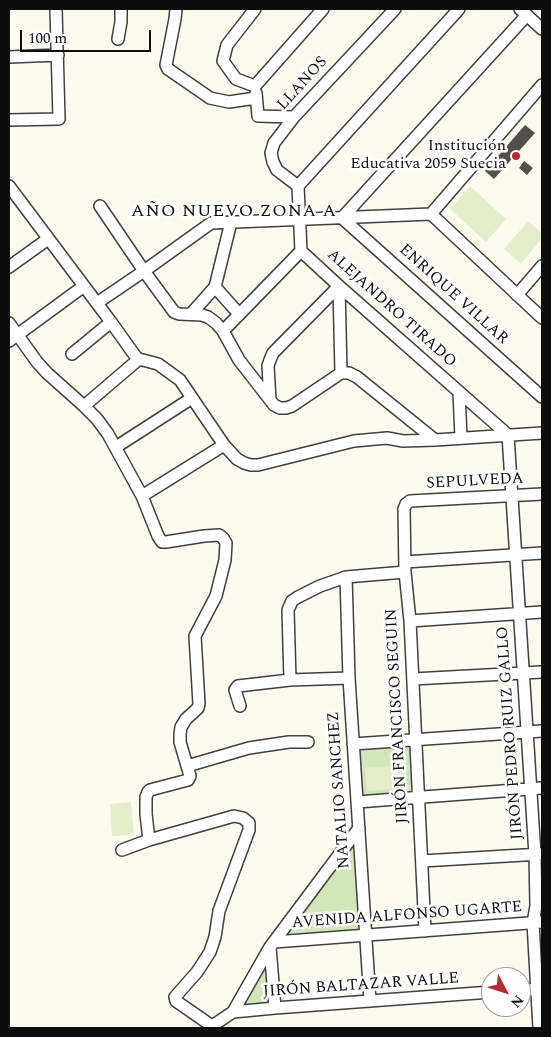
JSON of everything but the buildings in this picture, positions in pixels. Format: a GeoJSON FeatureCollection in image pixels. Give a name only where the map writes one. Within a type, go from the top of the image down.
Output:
{"type":"FeatureCollection","features":[{"type":"Feature","properties":{"kind":"street"},"geometry":{"type":"LineString","coordinates":[[9,120],[59,119],[56,9]]}},
{"type":"Feature","properties":{"kind":"street"},"geometry":{"type":"LineString","coordinates":[[118,39],[121,9]]}},
{"type":"Feature","properties":{"kind":"street"},"geometry":{"type":"LineString","coordinates":[[176,9],[166,65],[168,69],[210,98],[229,102],[256,98]]}},
{"type":"Feature","properties":{"kind":"street"},"geometry":{"type":"LineString","coordinates":[[255,9],[227,45],[223,61],[236,79],[256,86]]}},
{"type":"Feature","properties":{"kind":"street"},"geometry":{"type":"LineString","coordinates":[[294,117],[257,115],[256,86],[323,9]]}},
{"type":"Feature","properties":{"kind":"street","name":"LLANOS"},"geometry":{"type":"LineString","coordinates":[[298,186],[278,170],[272,162],[271,153],[274,143],[294,117],[395,9]]}},
{"type":"Feature","properties":{"kind":"street"},"geometry":{"type":"LineString","coordinates":[[298,186],[459,9]]}},
{"type":"Feature","properties":{"kind":"street"},"geometry":{"type":"LineString","coordinates":[[342,218],[524,12],[542,29]]}},
{"type":"Feature","properties":{"kind":"street"},"geometry":{"type":"LineString","coordinates":[[9,57],[58,55]]}},
{"type":"Feature","properties":{"kind":"street"},"geometry":{"type":"LineString","coordinates":[[431,214],[542,86]]}},
{"type":"Feature","properties":{"kind":"street","name":"ALEJANDRO TIRADO"},"geometry":{"type":"LineString","coordinates":[[298,186],[301,251],[508,435]]}},
{"type":"Feature","properties":{"kind":"street"},"geometry":{"type":"LineString","coordinates":[[10,191],[139,359],[158,364],[180,380],[224,445],[237,459],[251,465],[258,465],[342,444],[387,438],[403,441],[542,433]]}},
{"type":"Feature","properties":{"kind":"street"},"geometry":{"type":"LineString","coordinates":[[100,206],[174,312],[208,317],[223,331],[238,360],[274,405],[286,408],[341,373],[349,373],[357,377],[434,440]]}},
{"type":"Feature","properties":{"kind":"street"},"geometry":{"type":"LineString","coordinates":[[96,303],[211,223],[431,214],[542,318]]}},
{"type":"Feature","properties":{"kind":"street","name":"ENRIQUE VILLAR"},"geometry":{"type":"LineString","coordinates":[[342,218],[542,397]]}},
{"type":"Feature","properties":{"kind":"street"},"geometry":{"type":"LineString","coordinates":[[191,314],[215,287],[231,222]]}},
{"type":"Feature","properties":{"kind":"street"},"geometry":{"type":"LineString","coordinates":[[9,267],[48,239]]}},
{"type":"Feature","properties":{"kind":"street"},"geometry":{"type":"LineString","coordinates":[[223,331],[301,251]]}},
{"type":"Feature","properties":{"kind":"street"},"geometry":{"type":"LineString","coordinates":[[517,294],[542,266]]}},
{"type":"Feature","properties":{"kind":"street"},"geometry":{"type":"LineString","coordinates":[[13,338],[84,286]]}},
{"type":"Feature","properties":{"kind":"street"},"geometry":{"type":"LineString","coordinates":[[339,286],[341,373]]}},
{"type":"Feature","properties":{"kind":"street"},"geometry":{"type":"LineString","coordinates":[[270,400],[268,366],[273,353],[339,286]]}},
{"type":"Feature","properties":{"kind":"street"},"geometry":{"type":"LineString","coordinates":[[215,287],[239,314]]}},
{"type":"Feature","properties":{"kind":"street"},"geometry":{"type":"LineString","coordinates":[[72,354],[111,322]]}},
{"type":"Feature","properties":{"kind":"street"},"geometry":{"type":"LineString","coordinates":[[9,323],[13,338],[47,373],[97,419],[116,447],[142,496],[162,542],[219,535],[226,543],[216,596],[195,636],[199,704],[198,708],[183,723],[180,734],[180,742],[190,776],[188,780],[150,790],[146,794],[149,840]]}},
{"type":"Feature","properties":{"kind":"street"},"geometry":{"type":"LineString","coordinates":[[84,406],[139,359]]}},
{"type":"Feature","properties":{"kind":"street"},"geometry":{"type":"LineString","coordinates":[[460,392],[461,438]]}},
{"type":"Feature","properties":{"kind":"street"},"geometry":{"type":"LineString","coordinates":[[116,447],[192,398]]}},
{"type":"Feature","properties":{"kind":"street","name":"JIRÓN PEDRO RUIZ GALLO"},"geometry":{"type":"LineString","coordinates":[[508,435],[527,732],[537,788],[539,854],[536,906],[533,918],[537,923],[539,1028]]}},
{"type":"Feature","properties":{"kind":"street"},"geometry":{"type":"LineString","coordinates":[[142,496],[224,445]]}},
{"type":"Feature","properties":{"kind":"street","name":"SEPULVEDA"},"geometry":{"type":"LineString","coordinates":[[410,502],[542,494]]}},
{"type":"Feature","properties":{"kind":"street","name":"JIRÓN FRANCISCO SEGUIN"},"geometry":{"type":"LineString","coordinates":[[410,502],[404,508],[405,567],[410,621],[425,931]]}},
{"type":"Feature","properties":{"kind":"street"},"geometry":{"type":"LineString","coordinates":[[290,680],[288,610],[292,601],[298,597],[320,586],[346,577],[405,567],[542,553]]}},
{"type":"Feature","properties":{"kind":"street","name":"NATALIO SANCHEZ"},"geometry":{"type":"LineString","coordinates":[[346,577],[349,678],[370,1001]]}},
{"type":"Feature","properties":{"kind":"street"},"geometry":{"type":"LineString","coordinates":[[410,621],[542,612]]}},
{"type":"Feature","properties":{"kind":"street"},"geometry":{"type":"LineString","coordinates":[[413,679],[542,672]]}},
{"type":"Feature","properties":{"kind":"street"},"geometry":{"type":"LineString","coordinates":[[240,706],[236,690],[238,686],[290,680],[349,678]]}},
{"type":"Feature","properties":{"kind":"street"},"geometry":{"type":"LineString","coordinates":[[353,744],[542,731]]}},
{"type":"Feature","properties":{"kind":"street"},"geometry":{"type":"LineString","coordinates":[[187,766],[250,748],[288,742],[308,742]]}},
{"type":"Feature","properties":{"kind":"street"},"geometry":{"type":"LineString","coordinates":[[357,802],[537,788]]}},
{"type":"Feature","properties":{"kind":"street"},"geometry":{"type":"LineString","coordinates":[[122,850],[149,840],[234,816],[243,818],[249,823],[249,830],[219,911],[216,937],[210,952],[175,1000],[211,1027],[233,1012],[272,944],[359,828]]}},
{"type":"Feature","properties":{"kind":"street"},"geometry":{"type":"LineString","coordinates":[[422,861],[539,854]]}},
{"type":"Feature","properties":{"kind":"street","name":"AVENIDA ALFONSO UGARTE"},"geometry":{"type":"LineString","coordinates":[[272,944],[366,935],[537,923]]}},
{"type":"Feature","properties":{"kind":"street"},"geometry":{"type":"LineString","coordinates":[[272,944],[275,1008]]}},
{"type":"Feature","properties":{"kind":"street","name":"JIRÓN BALTAZAR VALLE"},"geometry":{"type":"LineString","coordinates":[[233,1012],[481,993]]}},
{"type":"Feature","properties":{"kind":"green space"},"geometry":{"type":"Polygon","coordinates":[[[470,186],[506,219],[486,242],[450,209],[470,186]]]}},
{"type":"Feature","properties":{"kind":"green space"},"geometry":{"type":"Polygon","coordinates":[[[528,221],[542,233],[542,238],[521,264],[504,249],[528,221]]]}},
{"type":"Feature","properties":{"kind":"green space"},"geometry":{"type":"Polygon","coordinates":[[[412,745],[414,793],[360,796],[358,748],[412,745]]]}},
{"type":"Feature","properties":{"kind":"green space"},"geometry":{"type":"Polygon","coordinates":[[[405,765],[407,788],[367,791],[365,768],[405,765]]]}},
{"type":"Feature","properties":{"kind":"green space"},"geometry":{"type":"Polygon","coordinates":[[[131,802],[134,835],[112,836],[110,804],[131,802]]]}},
{"type":"Feature","properties":{"kind":"green space"},"geometry":{"type":"Polygon","coordinates":[[[353,845],[360,929],[285,934],[353,845]]]}},
{"type":"Feature","properties":{"kind":"green space"},"geometry":{"type":"Polygon","coordinates":[[[266,963],[268,1002],[239,1006],[266,963]]]}},
{"type":"Feature","properties":{"kind":"place","name":"Institución Educativa 2059 Suecia"},"geometry":{"type":"Point","coordinates":[516,156]}},
{"type":"Feature","properties":{"kind":"district","name":"AÑO NUEVO ZONA A"},"geometry":{"type":"Point","coordinates":[234,212]}}]}
